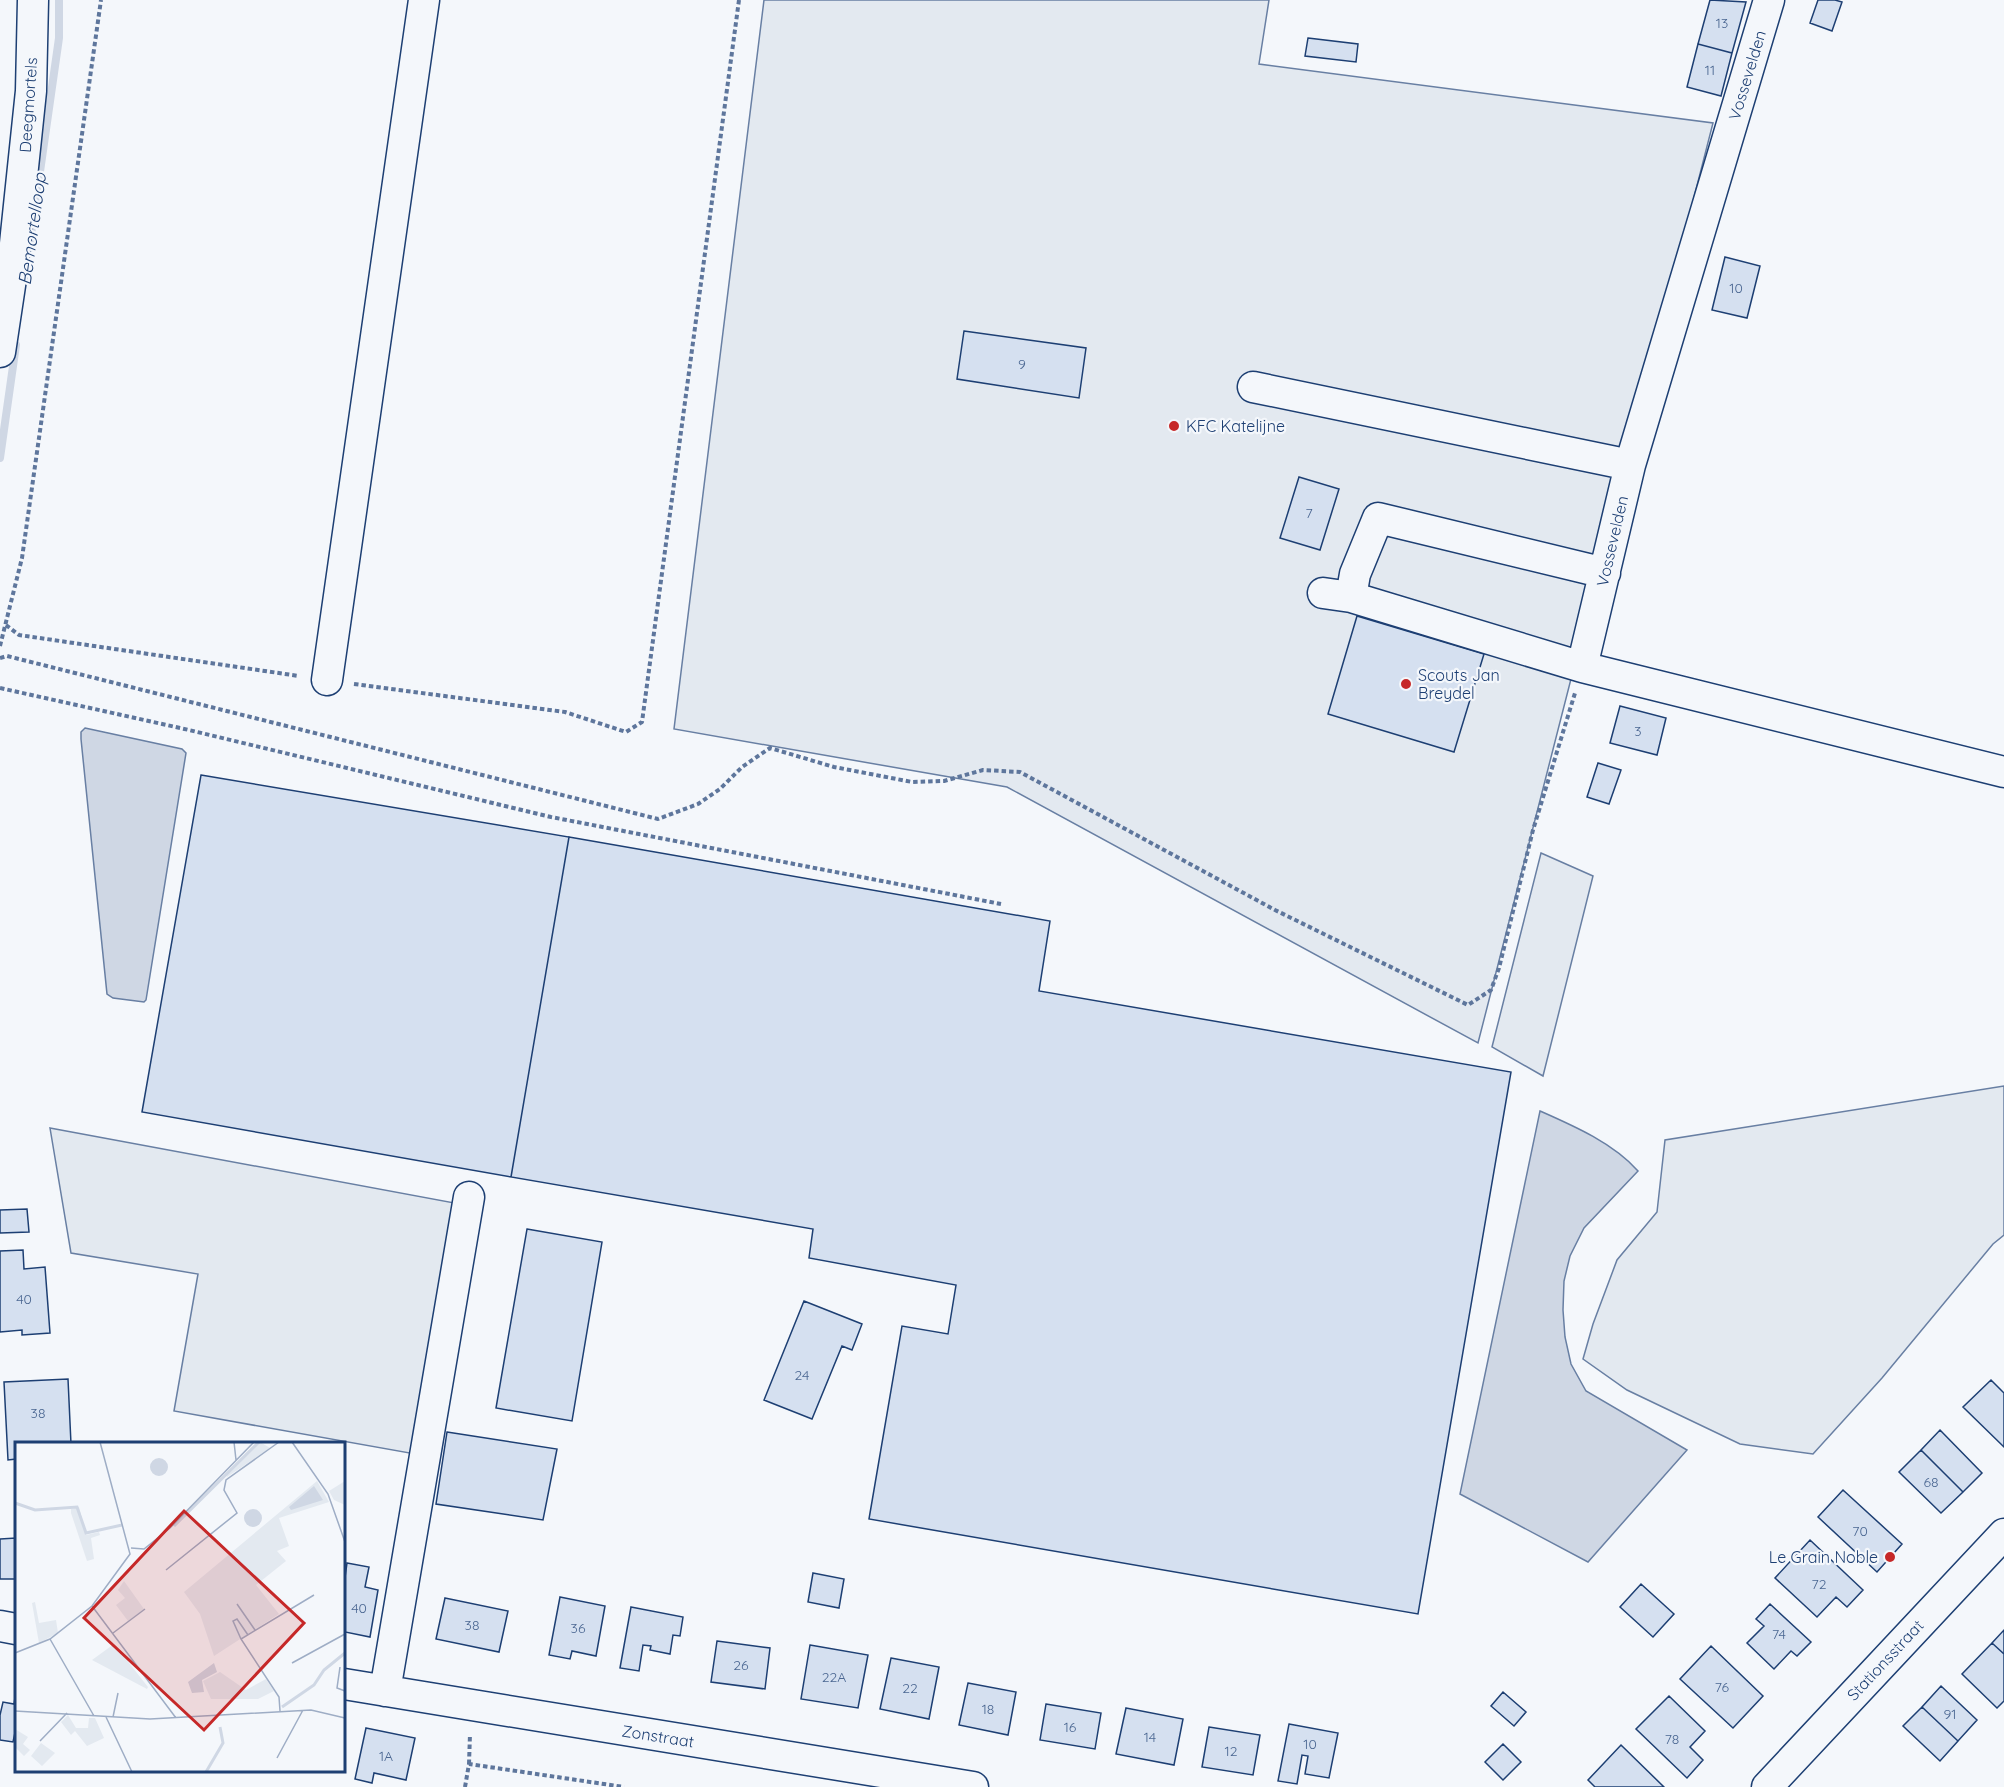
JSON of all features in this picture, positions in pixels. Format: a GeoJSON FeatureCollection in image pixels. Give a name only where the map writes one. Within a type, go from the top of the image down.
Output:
{"type":"FeatureCollection","features":[{"type":"Feature","properties":{"kind":"street","name":"Deegmortels"},"geometry":{"type":"LineString","coordinates":[[0,352],[12,272],[31,91],[33,0]]}},
{"type":"Feature","properties":{"kind":"street"},"geometry":{"type":"LineString","coordinates":[[327,680],[424,0]]}},
{"type":"Feature","properties":{"kind":"street","name":"Vossevelden"},"geometry":{"type":"LineString","coordinates":[[1582,668],[1630,465],[1769,0]]}},
{"type":"Feature","properties":{"kind":"street"},"geometry":{"type":"LineString","coordinates":[[1253,387],[1630,465]]}},
{"type":"Feature","properties":{"kind":"street"},"geometry":{"type":"LineString","coordinates":[[1605,573],[1378,518],[1355,573],[1337,595],[1582,668],[2004,772]]}},
{"type":"Feature","properties":{"kind":"street"},"geometry":{"type":"LineString","coordinates":[[384,1691],[469,1197]]}},
{"type":"Feature","properties":{"kind":"street","name":"Stationsstraat"},"geometry":{"type":"LineString","coordinates":[[1767,1787],[2004,1534]]}},
{"type":"Feature","properties":{"kind":"street"},"geometry":{"type":"LineString","coordinates":[[0,1626],[15,1629]]}},
{"type":"Feature","properties":{"kind":"street","name":"Zonstraat"},"geometry":{"type":"LineString","coordinates":[[345,1684],[973,1787]]}},
{"type":"Feature","properties":{"kind":"path"},"geometry":{"type":"LineString","coordinates":[[0,646],[22,558],[101,0]]}},
{"type":"Feature","properties":{"kind":"path"},"geometry":{"type":"LineString","coordinates":[[6,625],[19,635],[565,712],[626,732],[642,722],[739,0]]}},
{"type":"Feature","properties":{"kind":"path"},"geometry":{"type":"LineString","coordinates":[[0,658],[7,656],[658,819],[698,804],[720,789],[742,766],[770,748],[834,767],[912,782],[944,781],[983,770],[1020,772],[1275,910],[1467,1005],[1491,990],[1495,979],[1533,830],[1582,668]]}},
{"type":"Feature","properties":{"kind":"path"},"geometry":{"type":"LineString","coordinates":[[0,688],[201,733],[551,817],[1001,904]]}},
{"type":"Feature","properties":{"kind":"path"},"geometry":{"type":"LineString","coordinates":[[465,1787],[469,1764],[624,1787]]}},
{"type":"Feature","properties":{"kind":"shaded area","name":"KFC Katelijne"},"geometry":{"type":"Polygon","coordinates":[[[764,0],[1269,0],[1259,64],[1713,123],[1478,1043],[1007,787],[674,729],[764,0]]]}},
{"type":"Feature","properties":{"kind":"shaded area"},"geometry":{"type":"Polygon","coordinates":[[[85,728],[182,749],[186,753],[144,1002],[113,998],[107,994],[81,739],[81,732],[85,728]]]}},
{"type":"Feature","properties":{"kind":"shaded area"},"geometry":{"type":"Polygon","coordinates":[[[1541,853],[1593,876],[1543,1076],[1492,1047],[1541,853]]]}},
{"type":"Feature","properties":{"kind":"shaded area"},"geometry":{"type":"Polygon","coordinates":[[[2004,1086],[2004,1235],[1993,1244],[1882,1378],[1813,1454],[1740,1444],[1627,1390],[1583,1359],[1593,1324],[1617,1260],[1657,1212],[1665,1140],[2004,1086]]]}},
{"type":"Feature","properties":{"kind":"shaded area"},"geometry":{"type":"Polygon","coordinates":[[[1540,1111],[1605,1144],[1638,1171],[1584,1228],[1570,1256],[1564,1281],[1563,1310],[1565,1337],[1571,1364],[1586,1391],[1687,1450],[1588,1562],[1460,1494],[1540,1111]]]}},
{"type":"Feature","properties":{"kind":"shaded area"},"geometry":{"type":"Polygon","coordinates":[[[50,1128],[460,1204],[415,1454],[174,1411],[198,1274],[71,1253],[50,1128]]]}},
{"type":"Feature","properties":{"kind":"building"},"geometry":{"type":"Polygon","coordinates":[[[1710,0],[1746,2],[1732,53],[1698,44],[1710,0]]]}},
{"type":"Feature","properties":{"kind":"building"},"geometry":{"type":"Polygon","coordinates":[[[1818,0],[1842,2],[1832,31],[1810,23],[1818,0]]]}},
{"type":"Feature","properties":{"kind":"building"},"geometry":{"type":"Polygon","coordinates":[[[1308,38],[1358,44],[1356,62],[1305,56],[1308,38]]]}},
{"type":"Feature","properties":{"kind":"building"},"geometry":{"type":"Polygon","coordinates":[[[1698,44],[1732,53],[1721,96],[1687,87],[1698,44]]]}},
{"type":"Feature","properties":{"kind":"building"},"geometry":{"type":"Polygon","coordinates":[[[1725,257],[1760,266],[1747,318],[1712,310],[1725,257]]]}},
{"type":"Feature","properties":{"kind":"building"},"geometry":{"type":"Polygon","coordinates":[[[964,331],[1086,348],[1079,398],[957,379],[964,331]]]}},
{"type":"Feature","properties":{"kind":"building"},"geometry":{"type":"Polygon","coordinates":[[[1299,477],[1339,489],[1320,550],[1280,538],[1299,477]]]}},
{"type":"Feature","properties":{"kind":"building","name":"Scouts Jan Breydel"},"geometry":{"type":"Polygon","coordinates":[[[1357,616],[1484,654],[1454,752],[1328,714],[1357,616]]]}},
{"type":"Feature","properties":{"kind":"building"},"geometry":{"type":"Polygon","coordinates":[[[1620,706],[1666,718],[1657,755],[1610,743],[1620,706]]]}},
{"type":"Feature","properties":{"kind":"building"},"geometry":{"type":"Polygon","coordinates":[[[1598,763],[1621,770],[1609,804],[1587,797],[1598,763]]]}},
{"type":"Feature","properties":{"kind":"building"},"geometry":{"type":"Polygon","coordinates":[[[201,775],[569,837],[511,1177],[142,1112],[201,775]]]}},
{"type":"Feature","properties":{"kind":"building"},"geometry":{"type":"Polygon","coordinates":[[[569,837],[1050,921],[1039,991],[1511,1072],[1418,1614],[869,1519],[902,1326],[948,1334],[956,1285],[809,1258],[813,1229],[511,1177],[569,837]]]}},
{"type":"Feature","properties":{"kind":"building"},"geometry":{"type":"Polygon","coordinates":[[[27,1209],[29,1232],[0,1233],[0,1210],[27,1209]]]}},
{"type":"Feature","properties":{"kind":"building"},"geometry":{"type":"Polygon","coordinates":[[[527,1229],[602,1242],[572,1421],[496,1408],[527,1229]]]}},
{"type":"Feature","properties":{"kind":"building"},"geometry":{"type":"Polygon","coordinates":[[[23,1250],[24,1269],[45,1267],[50,1333],[22,1335],[22,1330],[0,1332],[0,1251],[23,1250]]]}},
{"type":"Feature","properties":{"kind":"building"},"geometry":{"type":"Polygon","coordinates":[[[804,1301],[862,1324],[852,1350],[842,1346],[812,1419],[764,1400],[804,1301]]]}},
{"type":"Feature","properties":{"kind":"building"},"geometry":{"type":"Polygon","coordinates":[[[68,1379],[71,1442],[15,1442],[15,1459],[8,1460],[4,1382],[68,1379]]]}},
{"type":"Feature","properties":{"kind":"building"},"geometry":{"type":"Polygon","coordinates":[[[1991,1380],[2004,1393],[2004,1447],[1963,1407],[1991,1380]]]}},
{"type":"Feature","properties":{"kind":"building"},"geometry":{"type":"Polygon","coordinates":[[[1940,1430],[1982,1473],[1963,1492],[1921,1450],[1940,1430]]]}},
{"type":"Feature","properties":{"kind":"building"},"geometry":{"type":"Polygon","coordinates":[[[447,1432],[557,1449],[543,1520],[436,1504],[447,1432]]]}},
{"type":"Feature","properties":{"kind":"building"},"geometry":{"type":"Polygon","coordinates":[[[1921,1450],[1963,1492],[1941,1513],[1899,1472],[1921,1450]]]}},
{"type":"Feature","properties":{"kind":"building"},"geometry":{"type":"Polygon","coordinates":[[[1843,1490],[1902,1544],[1877,1572],[1818,1517],[1843,1490]]]}},
{"type":"Feature","properties":{"kind":"building"},"geometry":{"type":"Polygon","coordinates":[[[15,1538],[15,1579],[0,1579],[0,1539],[15,1538]]]}},
{"type":"Feature","properties":{"kind":"building"},"geometry":{"type":"Polygon","coordinates":[[[1810,1540],[1863,1590],[1847,1607],[1836,1597],[1817,1617],[1775,1578],[1810,1540]]]}},
{"type":"Feature","properties":{"kind":"building"},"geometry":{"type":"Polygon","coordinates":[[[347,1563],[369,1567],[365,1587],[378,1590],[370,1637],[345,1632],[347,1563]]]}},
{"type":"Feature","properties":{"kind":"building"},"geometry":{"type":"Polygon","coordinates":[[[813,1573],[844,1579],[839,1608],[808,1602],[813,1573]]]}},
{"type":"Feature","properties":{"kind":"building"},"geometry":{"type":"Polygon","coordinates":[[[1641,1584],[1674,1614],[1653,1637],[1620,1607],[1641,1584]]]}},
{"type":"Feature","properties":{"kind":"building"},"geometry":{"type":"Polygon","coordinates":[[[560,1597],[605,1606],[596,1656],[572,1651],[570,1659],[549,1655],[560,1597]]]}},
{"type":"Feature","properties":{"kind":"building"},"geometry":{"type":"Polygon","coordinates":[[[445,1598],[508,1611],[499,1652],[436,1639],[445,1598]]]}},
{"type":"Feature","properties":{"kind":"building"},"geometry":{"type":"Polygon","coordinates":[[[1770,1604],[1811,1642],[1797,1656],[1791,1651],[1774,1669],[1747,1643],[1764,1626],[1756,1619],[1770,1604]]]}},
{"type":"Feature","properties":{"kind":"building"},"geometry":{"type":"Polygon","coordinates":[[[631,1607],[683,1617],[680,1636],[673,1635],[670,1654],[650,1650],[651,1646],[643,1645],[639,1671],[620,1668],[631,1607]]]}},
{"type":"Feature","properties":{"kind":"building"},"geometry":{"type":"Polygon","coordinates":[[[2004,1630],[2004,1654],[1992,1643],[2004,1630]]]}},
{"type":"Feature","properties":{"kind":"building"},"geometry":{"type":"Polygon","coordinates":[[[717,1641],[770,1648],[765,1689],[711,1682],[717,1641]]]}},
{"type":"Feature","properties":{"kind":"building"},"geometry":{"type":"Polygon","coordinates":[[[1992,1643],[2004,1654],[2004,1701],[1997,1708],[1962,1674],[1992,1643]]]}},
{"type":"Feature","properties":{"kind":"building"},"geometry":{"type":"Polygon","coordinates":[[[810,1645],[868,1655],[858,1708],[801,1699],[810,1645]]]}},
{"type":"Feature","properties":{"kind":"building"},"geometry":{"type":"Polygon","coordinates":[[[1711,1646],[1763,1696],[1733,1728],[1680,1679],[1711,1646]]]}},
{"type":"Feature","properties":{"kind":"building"},"geometry":{"type":"Polygon","coordinates":[[[891,1658],[939,1667],[929,1719],[880,1709],[891,1658]]]}},
{"type":"Feature","properties":{"kind":"building"},"geometry":{"type":"Polygon","coordinates":[[[968,1683],[1016,1692],[1008,1735],[959,1725],[968,1683]]]}},
{"type":"Feature","properties":{"kind":"building"},"geometry":{"type":"Polygon","coordinates":[[[1941,1686],[1977,1720],[1958,1741],[1922,1707],[1941,1686]]]}},
{"type":"Feature","properties":{"kind":"building"},"geometry":{"type":"Polygon","coordinates":[[[1503,1692],[1526,1712],[1514,1726],[1491,1706],[1503,1692]]]}},
{"type":"Feature","properties":{"kind":"building"},"geometry":{"type":"Polygon","coordinates":[[[1669,1696],[1705,1731],[1690,1747],[1703,1760],[1687,1778],[1636,1729],[1669,1696]]]}},
{"type":"Feature","properties":{"kind":"building"},"geometry":{"type":"Polygon","coordinates":[[[15,1698],[13,1742],[0,1740],[0,1715],[3,1702],[14,1704],[15,1698]]]}},
{"type":"Feature","properties":{"kind":"building"},"geometry":{"type":"Polygon","coordinates":[[[1046,1704],[1101,1713],[1095,1749],[1040,1740],[1046,1704]]]}},
{"type":"Feature","properties":{"kind":"building"},"geometry":{"type":"Polygon","coordinates":[[[1922,1707],[1958,1741],[1940,1761],[1903,1726],[1922,1707]]]}},
{"type":"Feature","properties":{"kind":"building"},"geometry":{"type":"Polygon","coordinates":[[[1126,1708],[1183,1719],[1174,1765],[1116,1754],[1126,1708]]]}},
{"type":"Feature","properties":{"kind":"building"},"geometry":{"type":"Polygon","coordinates":[[[1289,1724],[1338,1733],[1329,1778],[1305,1774],[1308,1756],[1302,1755],[1297,1784],[1278,1781],[1289,1724]]]}},
{"type":"Feature","properties":{"kind":"building"},"geometry":{"type":"Polygon","coordinates":[[[1209,1727],[1260,1735],[1253,1775],[1202,1767],[1209,1727]]]}},
{"type":"Feature","properties":{"kind":"building"},"geometry":{"type":"Polygon","coordinates":[[[366,1728],[415,1738],[406,1780],[374,1773],[372,1783],[355,1779],[366,1728]]]}},
{"type":"Feature","properties":{"kind":"building"},"geometry":{"type":"Polygon","coordinates":[[[1503,1744],[1521,1762],[1503,1780],[1485,1762],[1503,1744]]]}},
{"type":"Feature","properties":{"kind":"building"},"geometry":{"type":"Polygon","coordinates":[[[1621,1745],[1664,1787],[1595,1787],[1588,1780],[1621,1745]]]}},
{"type":"Feature","properties":{"kind":"waterway","name":"Bemortelloop"},"geometry":{"type":"LineString","coordinates":[[29,249],[59,38],[59,0]]}},
{"type":"Feature","properties":{"kind":"waterway","name":"Bemortelloop"},"geometry":{"type":"LineString","coordinates":[[0,458],[16,345]]}},
{"type":"Feature","properties":{"kind":"place","name":"KFC Katelijne"},"geometry":{"type":"Point","coordinates":[1174,426]}},
{"type":"Feature","properties":{"kind":"place","name":"Scouts Jan Breydel"},"geometry":{"type":"Point","coordinates":[1406,684]}},
{"type":"Feature","properties":{"kind":"place","name":"Le Grain Noble"},"geometry":{"type":"Point","coordinates":[1890,1557]}}]}
